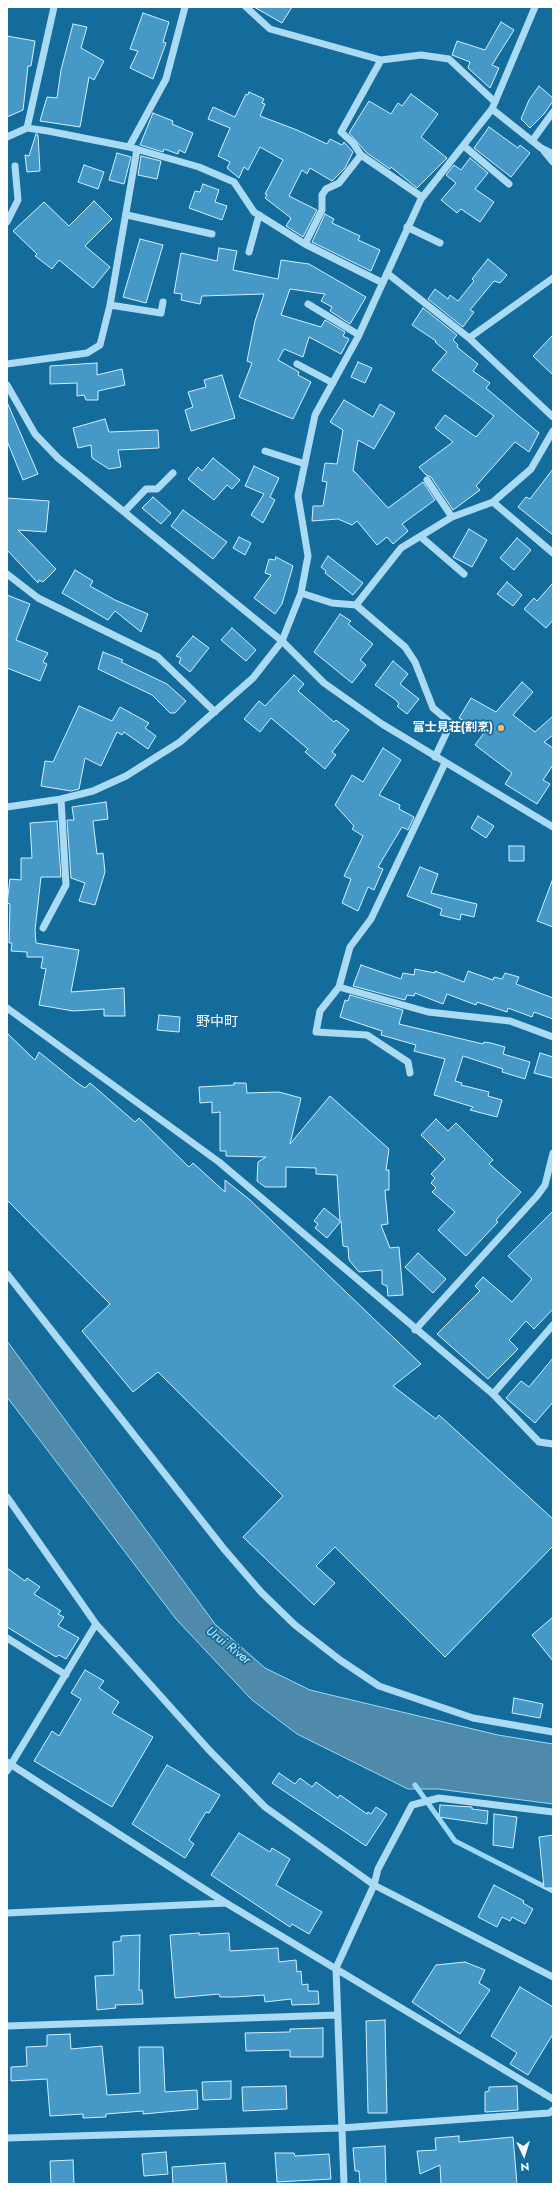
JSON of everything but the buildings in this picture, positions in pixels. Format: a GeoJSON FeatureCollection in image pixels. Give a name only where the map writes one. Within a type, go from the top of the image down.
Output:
{"type":"FeatureCollection","features":[{"type":"Feature","properties":{"kind":"street"},"geometry":{"type":"LineString","coordinates":[[27,128],[54,7]]}},
{"type":"Feature","properties":{"kind":"street"},"geometry":{"type":"LineString","coordinates":[[129,147],[166,79],[185,7]]}},
{"type":"Feature","properties":{"kind":"street"},"geometry":{"type":"LineString","coordinates":[[246,7],[270,29],[381,60],[421,55],[448,60],[495,102]]}},
{"type":"Feature","properties":{"kind":"street"},"geometry":{"type":"LineString","coordinates":[[7,807],[61,799],[93,791],[126,776],[180,742],[215,712],[253,678],[282,641],[301,593],[308,556],[298,496],[315,415],[359,335],[422,197],[492,109],[535,7]]}},
{"type":"Feature","properties":{"kind":"street"},"geometry":{"type":"LineString","coordinates":[[381,60],[341,132],[353,143],[361,155],[422,197]]}},
{"type":"Feature","properties":{"kind":"street"},"geometry":{"type":"LineString","coordinates":[[492,109],[532,140],[553,162]]}},
{"type":"Feature","properties":{"kind":"street"},"geometry":{"type":"LineString","coordinates":[[532,140],[553,112]]}},
{"type":"Feature","properties":{"kind":"street"},"geometry":{"type":"LineString","coordinates":[[7,137],[27,128],[129,147],[199,167],[234,182],[254,212],[305,244],[383,283]]}},
{"type":"Feature","properties":{"kind":"street"},"geometry":{"type":"LineString","coordinates":[[464,146],[509,184]]}},
{"type":"Feature","properties":{"kind":"street"},"geometry":{"type":"LineString","coordinates":[[541,148],[553,154]]}},
{"type":"Feature","properties":{"kind":"street"},"geometry":{"type":"LineString","coordinates":[[7,364],[87,353],[100,345],[110,305],[137,150]]}},
{"type":"Feature","properties":{"kind":"street"},"geometry":{"type":"LineString","coordinates":[[305,244],[322,210],[322,195],[326,189],[339,183],[361,155]]}},
{"type":"Feature","properties":{"kind":"street"},"geometry":{"type":"LineString","coordinates":[[7,222],[18,200],[15,166]]}},
{"type":"Feature","properties":{"kind":"street"},"geometry":{"type":"LineString","coordinates":[[126,215],[212,234]]}},
{"type":"Feature","properties":{"kind":"street"},"geometry":{"type":"LineString","coordinates":[[250,252],[259,215]]}},
{"type":"Feature","properties":{"kind":"street"},"geometry":{"type":"LineString","coordinates":[[407,227],[440,243]]}},
{"type":"Feature","properties":{"kind":"street"},"geometry":{"type":"LineString","coordinates":[[387,273],[469,338],[553,417]]}},
{"type":"Feature","properties":{"kind":"street"},"geometry":{"type":"LineString","coordinates":[[469,338],[553,278]]}},
{"type":"Feature","properties":{"kind":"street"},"geometry":{"type":"LineString","coordinates":[[110,305],[161,313],[163,302]]}},
{"type":"Feature","properties":{"kind":"street"},"geometry":{"type":"LineString","coordinates":[[308,304],[359,335]]}},
{"type":"Feature","properties":{"kind":"street"},"geometry":{"type":"LineString","coordinates":[[297,364],[333,383]]}},
{"type":"Feature","properties":{"kind":"street"},"geometry":{"type":"LineString","coordinates":[[7,385],[35,434],[54,453],[282,641],[324,683],[382,724],[553,827]]}},
{"type":"Feature","properties":{"kind":"street"},"geometry":{"type":"LineString","coordinates":[[356,605],[401,548],[452,517],[493,502],[531,469],[553,431]]}},
{"type":"Feature","properties":{"kind":"street"},"geometry":{"type":"LineString","coordinates":[[265,451],[305,464]]}},
{"type":"Feature","properties":{"kind":"street"},"geometry":{"type":"LineString","coordinates":[[124,512],[146,490],[157,489],[173,473]]}},
{"type":"Feature","properties":{"kind":"street"},"geometry":{"type":"LineString","coordinates":[[427,480],[452,517]]}},
{"type":"Feature","properties":{"kind":"street"},"geometry":{"type":"LineString","coordinates":[[493,502],[553,553]]}},
{"type":"Feature","properties":{"kind":"street"},"geometry":{"type":"LineString","coordinates":[[421,537],[464,574]]}},
{"type":"Feature","properties":{"kind":"street"},"geometry":{"type":"LineString","coordinates":[[7,574],[38,598],[158,657],[215,712]]}},
{"type":"Feature","properties":{"kind":"street"},"geometry":{"type":"LineString","coordinates":[[301,593],[332,603],[356,605],[405,647],[415,662],[433,708],[451,722],[435,757]]}},
{"type":"Feature","properties":{"kind":"street"},"geometry":{"type":"LineString","coordinates":[[410,1073],[408,1062],[367,1036],[316,1032],[320,1011],[339,987],[350,947],[371,919],[445,763]]}},
{"type":"Feature","properties":{"kind":"street"},"geometry":{"type":"LineString","coordinates":[[43,928],[66,885],[61,799]]}},
{"type":"Feature","properties":{"kind":"street"},"geometry":{"type":"LineString","coordinates":[[339,987],[428,1012],[510,1021],[553,1037]]}},
{"type":"Feature","properties":{"kind":"street"},"geometry":{"type":"LineString","coordinates":[[7,1008],[219,1162],[415,1330],[493,1394],[539,1442],[553,1444]]}},
{"type":"Feature","properties":{"kind":"street"},"geometry":{"type":"LineString","coordinates":[[415,1330],[537,1196],[545,1185],[553,1153]]}},
{"type":"Feature","properties":{"kind":"street"},"geometry":{"type":"LineString","coordinates":[[7,1274],[229,1554],[261,1592],[295,1625],[340,1660],[379,1686],[473,1718],[553,1732]]}},
{"type":"Feature","properties":{"kind":"street"},"geometry":{"type":"LineString","coordinates":[[493,1394],[553,1325]]}},
{"type":"Feature","properties":{"kind":"street"},"geometry":{"type":"LineString","coordinates":[[7,1497],[96,1624],[209,1750],[265,1807],[374,1885],[553,1977]]}},
{"type":"Feature","properties":{"kind":"street"},"geometry":{"type":"LineString","coordinates":[[7,1771],[9,1763],[66,1675],[96,1624]]}},
{"type":"Feature","properties":{"kind":"street"},"geometry":{"type":"LineString","coordinates":[[7,1638],[66,1675]]}},
{"type":"Feature","properties":{"kind":"street"},"geometry":{"type":"LineString","coordinates":[[9,1763],[226,1902],[553,2099]]}},
{"type":"Feature","properties":{"kind":"street"},"geometry":{"type":"LineString","coordinates":[[344,2184],[336,1968],[374,1885],[378,1869],[412,1805],[439,1798],[553,1812]]}},
{"type":"Feature","properties":{"kind":"street"},"geometry":{"type":"LineString","coordinates":[[7,1913],[226,1902]]}},
{"type":"Feature","properties":{"kind":"street"},"geometry":{"type":"LineString","coordinates":[[7,2026],[337,2015]]}},
{"type":"Feature","properties":{"kind":"street"},"geometry":{"type":"LineString","coordinates":[[7,2138],[341,2128],[549,2113],[553,2110]]}},
{"type":"Feature","properties":{"kind":"water","name":"Urui River"},"geometry":{"type":"Polygon","coordinates":[[[7,1341],[215,1624],[265,1668],[310,1690],[498,1735],[553,1744],[553,1804],[438,1789],[408,1789],[297,1734],[252,1700],[176,1619],[7,1397],[7,1341]]]}},
{"type":"Feature","properties":{"kind":"waterway"},"geometry":{"type":"LineString","coordinates":[[415,1785],[455,1841],[553,1891]]}},
{"type":"Feature","properties":{"kind":"place","name":"富士見荘(割烹)"},"geometry":{"type":"Point","coordinates":[501,728]}},
{"type":"Feature","properties":{"kind":"district","name":"野中町"},"geometry":{"type":"Point","coordinates":[217,1023]}}]}
